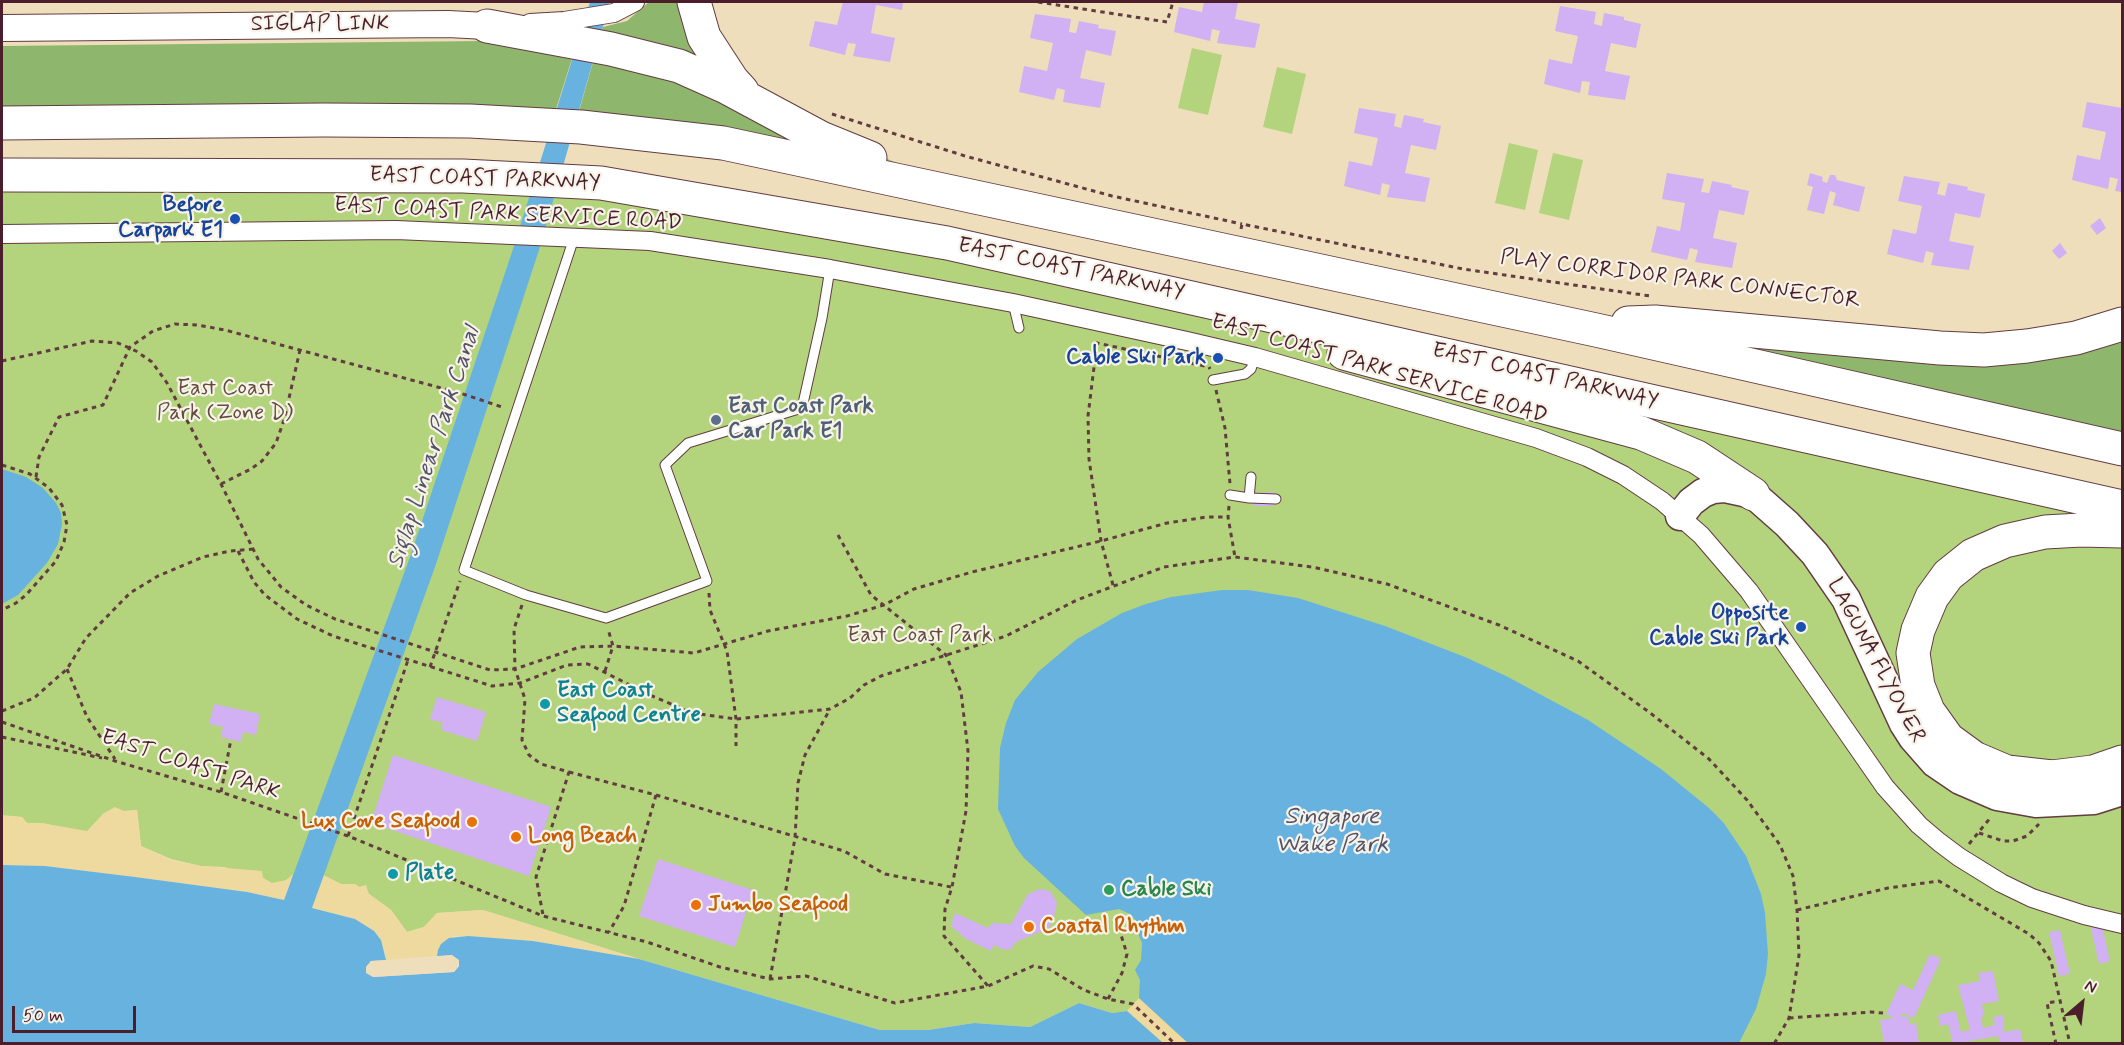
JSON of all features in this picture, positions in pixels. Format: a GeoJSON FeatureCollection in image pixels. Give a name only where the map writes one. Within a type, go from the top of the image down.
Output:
{"type":"FeatureCollection","features":[{"type":"Feature","properties":{"kind":"highway"},"geometry":{"type":"LineString","coordinates":[[694,2],[704,37],[732,80],[753,102]]}},
{"type":"Feature","properties":{"kind":"highway"},"geometry":{"type":"LineString","coordinates":[[487,26],[565,30],[611,49],[690,70],[821,138],[951,190]]}},
{"type":"Feature","properties":{"kind":"highway"},"geometry":{"type":"LineString","coordinates":[[2,123],[470,121],[568,126],[723,143],[1596,330],[2122,449]]}},
{"type":"Feature","properties":{"kind":"highway","name":"EAST COAST PARKWAY"},"geometry":{"type":"LineString","coordinates":[[2,175],[451,176],[601,183],[947,243],[2122,507]]}},
{"type":"Feature","properties":{"kind":"highway"},"geometry":{"type":"LineString","coordinates":[[1053,266],[1205,316],[1635,431],[1696,457],[1753,494]]}},
{"type":"Feature","properties":{"kind":"highway"},"geometry":{"type":"LineString","coordinates":[[1596,330],[1633,322],[1655,322],[1984,350],[2076,338],[2122,324]]}},
{"type":"Feature","properties":{"kind":"highway"},"geometry":{"type":"LineString","coordinates":[[2122,531],[2045,532],[2005,541],[1973,555],[1952,571],[1934,592],[1921,621],[1913,653],[1916,679],[1928,711],[1948,739],[1974,758],[2007,772],[2052,777],[2093,772],[2122,762]]}},
{"type":"Feature","properties":{"kind":"main road"},"geometry":{"type":"LineString","coordinates":[[1680,516],[1697,496],[1713,489],[1726,488],[1753,494]]}},
{"type":"Feature","properties":{"kind":"main road","name":"LAGUNA FLYOVER"},"geometry":{"type":"LineString","coordinates":[[1753,494],[1802,539],[1837,584],[1854,615],[1904,724],[1918,745],[1935,763],[1973,787],[1997,796],[2024,802],[2094,800],[2122,791]]}},
{"type":"Feature","properties":{"kind":"street"},"geometry":{"type":"LineString","coordinates":[[565,30],[614,13],[635,2]]}},
{"type":"Feature","properties":{"kind":"street","name":"SIGLAP LINK"},"geometry":{"type":"LineString","coordinates":[[2,28],[448,24],[487,26]]}},
{"type":"Feature","properties":{"kind":"street","name":"EAST COAST PARK SERVICE ROAD"},"geometry":{"type":"LineString","coordinates":[[2,234],[396,230],[650,241],[830,269],[1013,303],[1255,357],[1457,414],[1562,447],[1623,475],[1662,501],[1711,545],[1776,628],[1867,763],[1919,825],[1959,857],[2001,883],[2059,908],[2122,924]]}},
{"type":"Feature","properties":{"kind":"lane"},"geometry":{"type":"LineString","coordinates":[[573,238],[464,570],[526,595],[606,618],[707,581],[665,465],[688,443],[802,408],[822,318],[830,269]]}},
{"type":"Feature","properties":{"kind":"lane"},"geometry":{"type":"LineString","coordinates":[[1013,303],[1019,328]]}},
{"type":"Feature","properties":{"kind":"lane"},"geometry":{"type":"LineString","coordinates":[[1213,380],[1245,374],[1252,367],[1255,357]]}},
{"type":"Feature","properties":{"kind":"lane"},"geometry":{"type":"LineString","coordinates":[[1249,498],[1251,477]]}},
{"type":"Feature","properties":{"kind":"lane"},"geometry":{"type":"LineString","coordinates":[[1230,495],[1276,499]]}},
{"type":"Feature","properties":{"kind":"path"},"geometry":{"type":"LineString","coordinates":[[1038,2],[1167,22],[1173,2]]}},
{"type":"Feature","properties":{"kind":"path","name":"PLAY CORRIDOR PARK CONNECTOR"},"geometry":{"type":"LineString","coordinates":[[828,113],[965,156],[1112,196],[1463,269],[1653,297]]}},
{"type":"Feature","properties":{"kind":"path"},"geometry":{"type":"LineString","coordinates":[[1240,234],[1242,224]]}},
{"type":"Feature","properties":{"kind":"path"},"geometry":{"type":"LineString","coordinates":[[36,477],[39,457],[59,417],[103,405],[130,347],[159,329],[175,324],[225,330],[460,393],[493,404]]}},
{"type":"Feature","properties":{"kind":"path"},"geometry":{"type":"LineString","coordinates":[[2,361],[92,341],[111,341],[130,347],[147,358],[160,372],[254,549],[272,578],[299,601],[335,619],[490,670],[515,669],[580,647],[612,646],[694,653],[768,631],[847,616],[884,605],[914,589],[972,572],[1101,542],[1176,521],[1228,517]]}},
{"type":"Feature","properties":{"kind":"path"},"geometry":{"type":"LineString","coordinates":[[1113,585],[1101,542],[1089,459],[1088,416],[1096,343],[1209,368],[1225,428],[1230,495],[1228,517],[1235,557]]}},
{"type":"Feature","properties":{"kind":"path"},"geometry":{"type":"LineString","coordinates":[[221,484],[262,461],[276,443],[284,420],[300,350]]}},
{"type":"Feature","properties":{"kind":"path"},"geometry":{"type":"LineString","coordinates":[[1167,358],[1168,350]]}},
{"type":"Feature","properties":{"kind":"path"},"geometry":{"type":"LineString","coordinates":[[2,465],[36,477],[49,488],[62,505],[67,521],[66,538],[56,561],[31,590],[16,603],[2,610]]}},
{"type":"Feature","properties":{"kind":"path"},"geometry":{"type":"LineString","coordinates":[[838,536],[871,595],[946,655],[961,692],[968,750],[966,811],[952,887],[945,909],[944,936],[988,986]]}},
{"type":"Feature","properties":{"kind":"path"},"geometry":{"type":"LineString","coordinates":[[2,711],[34,698],[67,669],[86,638],[130,593],[187,562],[203,557],[254,549]]}},
{"type":"Feature","properties":{"kind":"path"},"geometry":{"type":"LineString","coordinates":[[238,551],[254,582],[265,595],[297,619],[333,636],[492,686],[520,684],[577,663],[588,664],[692,713],[736,719],[830,709],[881,676],[1005,636],[1077,600],[1164,567],[1235,557],[1312,567],[1388,584],[1499,625],[1578,661],[1649,712],[1708,759],[1747,800],[1780,845],[1793,876],[1797,910],[1799,955],[1789,1018],[1774,1044]]}},
{"type":"Feature","properties":{"kind":"path"},"geometry":{"type":"LineString","coordinates":[[430,667],[464,570]]}},
{"type":"Feature","properties":{"kind":"path"},"geometry":{"type":"LineString","coordinates":[[707,581],[710,610],[728,651],[736,719],[736,746]]}},
{"type":"Feature","properties":{"kind":"path"},"geometry":{"type":"LineString","coordinates":[[526,595],[514,629],[515,669],[525,699],[522,740],[529,755],[541,764],[656,795],[844,851],[885,874],[952,887]]}},
{"type":"Feature","properties":{"kind":"path"},"geometry":{"type":"LineString","coordinates":[[604,671],[612,646],[606,618]]}},
{"type":"Feature","properties":{"kind":"path"},"geometry":{"type":"LineString","coordinates":[[348,836],[407,660]]}},
{"type":"Feature","properties":{"kind":"path"},"geometry":{"type":"LineString","coordinates":[[67,669],[87,717],[116,761]]}},
{"type":"Feature","properties":{"kind":"path"},"geometry":{"type":"LineString","coordinates":[[770,979],[795,837],[798,783],[805,754],[830,709]]}},
{"type":"Feature","properties":{"kind":"path","name":"EAST COAST PARK"},"geometry":{"type":"LineString","coordinates":[[2,722],[116,761],[307,821],[543,916],[647,942],[720,967],[770,979],[806,976],[895,1003],[988,986],[1033,966],[1048,969],[1084,990],[1108,999],[1133,1004],[1174,1044]]}},
{"type":"Feature","properties":{"kind":"path"},"geometry":{"type":"LineString","coordinates":[[2,737],[116,761]]}},
{"type":"Feature","properties":{"kind":"path"},"geometry":{"type":"LineString","coordinates":[[220,792],[231,739]]}},
{"type":"Feature","properties":{"kind":"path"},"geometry":{"type":"LineString","coordinates":[[543,916],[537,877],[569,772]]}},
{"type":"Feature","properties":{"kind":"path"},"geometry":{"type":"LineString","coordinates":[[609,932],[624,906],[656,795]]}},
{"type":"Feature","properties":{"kind":"path"},"geometry":{"type":"LineString","coordinates":[[1979,833],[2003,841],[2019,840],[2034,830],[2043,816]]}},
{"type":"Feature","properties":{"kind":"path"},"geometry":{"type":"LineString","coordinates":[[1967,848],[1991,817]]}},
{"type":"Feature","properties":{"kind":"path"},"geometry":{"type":"LineString","coordinates":[[1797,910],[1888,888],[1939,881],[2029,934],[2039,943],[2051,961],[2070,1044]]}},
{"type":"Feature","properties":{"kind":"path"},"geometry":{"type":"LineString","coordinates":[[1108,999],[1122,973],[1127,954],[1116,919]]}},
{"type":"Feature","properties":{"kind":"path"},"geometry":{"type":"LineString","coordinates":[[2056,1044],[2047,1003],[2060,1000]]}},
{"type":"Feature","properties":{"kind":"path"},"geometry":{"type":"LineString","coordinates":[[1789,1018],[1883,1013]]}},
{"type":"Feature","properties":{"kind":"green space"},"geometry":{"type":"Polygon","coordinates":[[[649,2],[702,2],[708,33],[782,113],[954,188],[574,129],[603,27],[627,21],[649,2]]]}},
{"type":"Feature","properties":{"kind":"green space"},"geometry":{"type":"Polygon","coordinates":[[[581,30],[550,128],[2,124],[2,46],[484,41],[581,30]]]}},
{"type":"Feature","properties":{"kind":"green space"},"geometry":{"type":"Polygon","coordinates":[[[1192,48],[1222,55],[1208,115],[1178,108],[1192,48]]]}},
{"type":"Feature","properties":{"kind":"green space"},"geometry":{"type":"Polygon","coordinates":[[[1277,67],[1306,74],[1292,134],[1263,127],[1277,67]]]}},
{"type":"Feature","properties":{"kind":"green space"},"geometry":{"type":"Polygon","coordinates":[[[1509,143],[1538,150],[1525,210],[1495,203],[1509,143]]]}},
{"type":"Feature","properties":{"kind":"green space"},"geometry":{"type":"Polygon","coordinates":[[[1553,153],[1583,160],[1569,220],[1539,213],[1553,153]]]}},
{"type":"Feature","properties":{"kind":"green space","name":"East Coast Park"},"geometry":{"type":"Polygon","coordinates":[[[2,176],[601,183],[2122,507],[2122,1043],[1163,1044],[1127,1011],[1112,1013],[1079,1003],[1030,1027],[974,1023],[928,1030],[880,1030],[483,910],[437,913],[424,927],[407,932],[391,910],[355,884],[341,884],[323,875],[272,884],[263,878],[224,867],[201,866],[171,859],[141,846],[137,810],[104,813],[87,832],[41,823],[27,823],[22,817],[2,816],[2,176]]]}},
{"type":"Feature","properties":{"kind":"green space"},"geometry":{"type":"Polygon","coordinates":[[[1633,323],[1883,344],[2122,324],[2122,448],[1633,323]]]}},
{"type":"Feature","properties":{"kind":"sand"},"geometry":{"type":"Polygon","coordinates":[[[115,807],[124,811],[137,810],[141,846],[171,860],[201,866],[262,871],[263,878],[272,883],[286,880],[293,874],[284,900],[247,892],[135,877],[45,866],[2,865],[2,815],[22,817],[27,823],[41,823],[87,831],[104,813],[115,807]]]}},
{"type":"Feature","properties":{"kind":"sand"},"geometry":{"type":"Polygon","coordinates":[[[323,875],[341,884],[355,884],[359,887],[366,885],[369,894],[391,910],[407,932],[424,927],[437,913],[483,910],[639,959],[533,941],[453,936],[438,950],[437,956],[386,960],[385,951],[355,919],[312,908],[323,875]]]}},
{"type":"Feature","properties":{"kind":"sand"},"geometry":{"type":"Polygon","coordinates":[[[1139,998],[1188,1043],[1163,1043],[1127,1011],[1139,998]]]}},
{"type":"Feature","properties":{"kind":"water"},"geometry":{"type":"Polygon","coordinates":[[[590,2],[610,2],[539,250],[435,567],[312,908],[355,919],[374,931],[381,940],[386,960],[371,961],[366,967],[373,977],[454,972],[459,966],[452,955],[437,956],[441,944],[449,938],[468,936],[533,941],[639,959],[880,1030],[928,1030],[974,1023],[1030,1027],[1079,1003],[1112,1013],[1127,1011],[1163,1043],[2,1044],[2,865],[45,866],[135,877],[247,892],[284,900],[410,557],[513,249],[590,2]]]}},
{"type":"Feature","properties":{"kind":"water"},"geometry":{"type":"Polygon","coordinates":[[[2,469],[26,477],[43,488],[56,503],[61,513],[62,524],[58,544],[47,563],[18,595],[2,604],[2,469]]]}},
{"type":"Feature","properties":{"kind":"water","name":"Singapore Wake Park"},"geometry":{"type":"Polygon","coordinates":[[[1222,590],[1248,590],[1298,598],[1385,626],[1465,657],[1588,720],[1661,769],[1709,808],[1723,822],[1746,856],[1761,894],[1765,913],[1768,954],[1766,974],[1756,1009],[1739,1043],[1188,1043],[1139,998],[1140,980],[1135,970],[1141,960],[1142,943],[1138,923],[1130,914],[1119,909],[1086,915],[1024,858],[1015,846],[998,809],[1000,748],[1015,700],[1038,672],[1077,639],[1122,613],[1146,604],[1171,597],[1222,590]]]}},
{"type":"Feature","properties":{"kind":"pier"},"geometry":{"type":"Polygon","coordinates":[[[452,955],[459,960],[459,966],[454,972],[373,977],[366,973],[366,967],[371,961],[389,960],[387,963],[373,964],[369,971],[374,974],[453,969],[456,961],[451,958],[436,959],[434,957],[452,955]]]}},
{"type":"Feature","properties":{"kind":"building"},"geometry":{"type":"Polygon","coordinates":[[[843,2],[903,2],[902,10],[876,5],[871,33],[895,38],[890,62],[853,56],[856,44],[848,43],[845,55],[809,46],[815,21],[837,25],[843,2]]]}},
{"type":"Feature","properties":{"kind":"building"},"geometry":{"type":"Polygon","coordinates":[[[1204,2],[1238,2],[1235,19],[1260,24],[1255,48],[1217,43],[1220,31],[1212,29],[1210,41],[1174,32],[1179,7],[1202,12],[1204,2]]]}},
{"type":"Feature","properties":{"kind":"building"},"geometry":{"type":"Polygon","coordinates":[[[1560,6],[1596,12],[1594,24],[1602,26],[1604,13],[1624,17],[1624,20],[1641,24],[1636,48],[1611,43],[1605,71],[1630,76],[1625,100],[1588,95],[1590,82],[1582,81],[1580,93],[1544,84],[1549,59],[1572,64],[1578,36],[1555,31],[1560,6]]]}},
{"type":"Feature","properties":{"kind":"building"},"geometry":{"type":"Polygon","coordinates":[[[1035,14],[1071,19],[1069,32],[1076,33],[1079,21],[1099,25],[1098,28],[1116,31],[1111,56],[1086,50],[1080,78],[1105,83],[1100,108],[1063,102],[1065,90],[1057,88],[1054,100],[1019,92],[1024,66],[1047,71],[1053,43],[1030,38],[1035,14]]]}},
{"type":"Feature","properties":{"kind":"building"},"geometry":{"type":"Polygon","coordinates":[[[2087,102],[2122,108],[2122,192],[2115,191],[2118,179],[2110,177],[2108,189],[2072,180],[2077,155],[2100,160],[2106,132],[2082,127],[2087,102]]]}},
{"type":"Feature","properties":{"kind":"building"},"geometry":{"type":"Polygon","coordinates":[[[1359,108],[1396,114],[1394,126],[1401,128],[1404,115],[1424,119],[1423,122],[1441,126],[1436,150],[1411,145],[1405,173],[1430,178],[1425,202],[1387,197],[1390,185],[1382,183],[1380,195],[1344,186],[1349,161],[1372,166],[1378,138],[1354,133],[1359,108]]]}},
{"type":"Feature","properties":{"kind":"building"},"geometry":{"type":"Polygon","coordinates":[[[1667,173],[1704,179],[1701,192],[1709,193],[1712,181],[1749,191],[1744,215],[1719,210],[1713,238],[1737,243],[1732,268],[1695,262],[1698,250],[1690,248],[1687,260],[1651,252],[1657,226],[1680,231],[1685,203],[1662,199],[1667,173]]]}},
{"type":"Feature","properties":{"kind":"building"},"geometry":{"type":"Polygon","coordinates":[[[1810,173],[1823,177],[1822,181],[1827,183],[1830,175],[1835,175],[1837,180],[1865,187],[1859,212],[1833,205],[1836,193],[1830,191],[1824,214],[1807,210],[1813,187],[1807,185],[1810,173]]]}},
{"type":"Feature","properties":{"kind":"building"},"geometry":{"type":"Polygon","coordinates":[[[1904,176],[1940,182],[1937,194],[1945,196],[1948,183],[1968,187],[1967,190],[1985,194],[1980,218],[1955,213],[1949,241],[1974,246],[1969,270],[1931,265],[1934,253],[1926,251],[1923,263],[1887,254],[1893,229],[1916,234],[1922,206],[1898,201],[1904,176]]]}},
{"type":"Feature","properties":{"kind":"building"},"geometry":{"type":"Polygon","coordinates":[[[2100,218],[2106,228],[2097,235],[2090,226],[2100,218]]]}},
{"type":"Feature","properties":{"kind":"building"},"geometry":{"type":"Polygon","coordinates":[[[2060,243],[2067,253],[2059,259],[2052,251],[2060,243]]]}},
{"type":"Feature","properties":{"kind":"building"},"geometry":{"type":"Polygon","coordinates":[[[1274,492],[1274,506],[1254,506],[1254,493],[1274,492]]]}},
{"type":"Feature","properties":{"kind":"building"},"geometry":{"type":"Polygon","coordinates":[[[437,697],[486,712],[477,741],[441,730],[443,723],[430,719],[437,697]]]}},
{"type":"Feature","properties":{"kind":"building"},"geometry":{"type":"Polygon","coordinates":[[[214,704],[260,714],[256,735],[243,732],[241,742],[221,737],[223,727],[209,724],[214,704]]]}},
{"type":"Feature","properties":{"kind":"building"},"geometry":{"type":"Polygon","coordinates":[[[393,755],[551,807],[529,876],[371,823],[393,755]]]}},
{"type":"Feature","properties":{"kind":"building"},"geometry":{"type":"Polygon","coordinates":[[[658,859],[753,890],[735,947],[639,916],[658,859]]]}},
{"type":"Feature","properties":{"kind":"building"},"geometry":{"type":"Polygon","coordinates":[[[1040,889],[1050,891],[1057,903],[1049,928],[1016,942],[1011,949],[1004,950],[994,945],[991,951],[966,939],[951,926],[955,913],[988,928],[992,923],[1011,924],[1028,894],[1040,889]]]}},
{"type":"Feature","properties":{"kind":"building"},"geometry":{"type":"Polygon","coordinates":[[[2102,926],[2110,961],[2099,964],[2091,928],[2102,926]]]}},
{"type":"Feature","properties":{"kind":"building"},"geometry":{"type":"Polygon","coordinates":[[[2060,930],[2070,974],[2059,976],[2049,932],[2060,930]]]}},
{"type":"Feature","properties":{"kind":"building"},"geometry":{"type":"Polygon","coordinates":[[[1930,954],[1941,959],[1914,1018],[1903,1013],[1901,1017],[1908,1016],[1910,1024],[1916,1023],[1919,1044],[1884,1044],[1880,1020],[1894,1018],[1886,1014],[1900,984],[1913,990],[1930,954]]]}},
{"type":"Feature","properties":{"kind":"building"},"geometry":{"type":"Polygon","coordinates":[[[1993,971],[1999,1001],[1982,1004],[1983,1028],[1995,1025],[1993,1017],[2003,1015],[2004,1032],[2020,1029],[2023,1044],[2000,1044],[1998,1036],[1953,1044],[1948,1024],[1940,1026],[1938,1015],[1956,1011],[1961,1032],[1970,1030],[1958,985],[1980,981],[1978,973],[1993,971]]]}},
{"type":"Feature","properties":{"kind":"place","name":"Before Carpark E1"},"geometry":{"type":"Point","coordinates":[235,219]}},
{"type":"Feature","properties":{"kind":"place","name":"Cable Ski Park"},"geometry":{"type":"Point","coordinates":[1218,358]}},
{"type":"Feature","properties":{"kind":"place","name":"East Coast Park Car Park E1"},"geometry":{"type":"Point","coordinates":[716,420]}},
{"type":"Feature","properties":{"kind":"place","name":"Opposite Cable Ski Park"},"geometry":{"type":"Point","coordinates":[1801,627]}},
{"type":"Feature","properties":{"kind":"place","name":"East Coast Seafood Centre"},"geometry":{"type":"Point","coordinates":[545,704]}},
{"type":"Feature","properties":{"kind":"place","name":"Lux Cove Seafood"},"geometry":{"type":"Point","coordinates":[472,822]}},
{"type":"Feature","properties":{"kind":"place","name":"Long Beach"},"geometry":{"type":"Point","coordinates":[516,837]}},
{"type":"Feature","properties":{"kind":"place","name":"Plate"},"geometry":{"type":"Point","coordinates":[393,874]}},
{"type":"Feature","properties":{"kind":"place","name":"Cable Ski"},"geometry":{"type":"Point","coordinates":[1109,890]}},
{"type":"Feature","properties":{"kind":"place","name":"Jumbo Seafood"},"geometry":{"type":"Point","coordinates":[696,905]}},
{"type":"Feature","properties":{"kind":"place","name":"Coastal Rhythm"},"geometry":{"type":"Point","coordinates":[1029,927]}},
{"type":"Feature","properties":{"kind":"park label","name":"East Coast Park (Zone D)"},"geometry":{"type":"Point","coordinates":[225,402]}},
{"type":"Feature","properties":{"kind":"water label","name":"Siglap Linear Park Canal"},"geometry":{"type":"Point","coordinates":[435,448]}}]}
